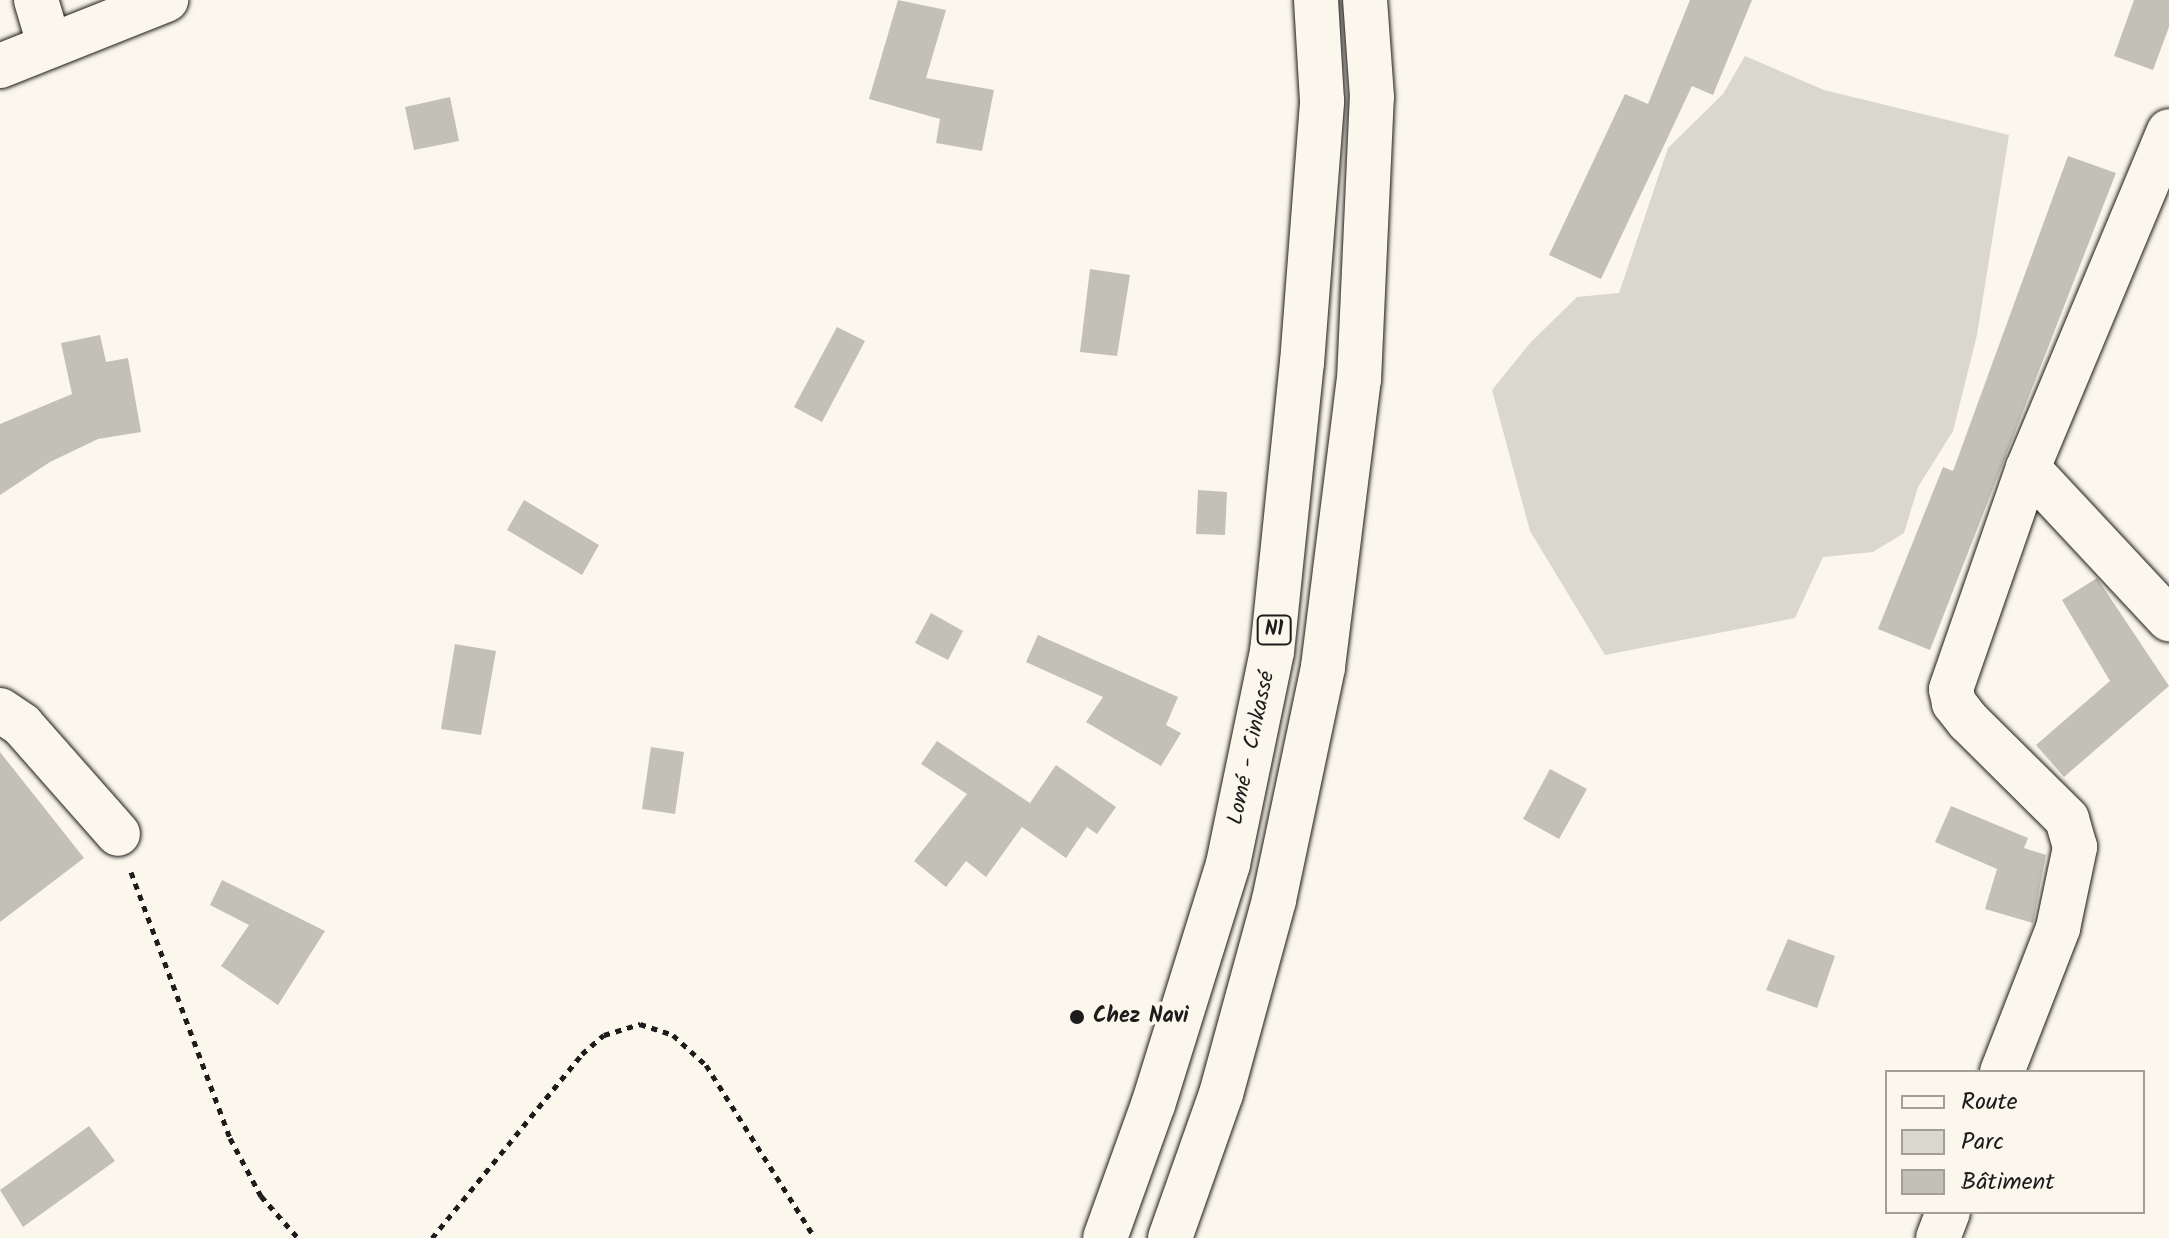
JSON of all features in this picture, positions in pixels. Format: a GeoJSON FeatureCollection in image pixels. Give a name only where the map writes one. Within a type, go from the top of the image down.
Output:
{"type":"FeatureCollection","features":[{"type":"Feature","properties":{"kind":"main road"},"geometry":{"type":"LineString","coordinates":[[36,0],[49,44]]}},
{"type":"Feature","properties":{"kind":"main road"},"geometry":{"type":"LineString","coordinates":[[0,66],[166,0]]}},
{"type":"Feature","properties":{"kind":"main road","name":"Lomé - Cinkassé"},"geometry":{"type":"LineString","coordinates":[[1105,1238],[1153,1105],[1228,864],[1272,652],[1302,363],[1321,117],[1316,0]]}},
{"type":"Feature","properties":{"kind":"main road"},"geometry":{"type":"LineString","coordinates":[[1170,1238],[1221,1094],[1266,930],[1323,667],[1359,380],[1372,97],[1365,0]]}},
{"type":"Feature","properties":{"kind":"main road"},"geometry":{"type":"LineString","coordinates":[[2003,1070],[2058,928],[2075,847],[2067,819],[1968,721],[1954,703],[1951,689],[2028,468],[2169,131]]}},
{"type":"Feature","properties":{"kind":"main road"},"geometry":{"type":"LineString","coordinates":[[2028,468],[2169,619]]}},
{"type":"Feature","properties":{"kind":"main road"},"geometry":{"type":"LineString","coordinates":[[0,710],[22,725],[118,834]]}},
{"type":"Feature","properties":{"kind":"main road"},"geometry":{"type":"LineString","coordinates":[[1938,1238],[1947,1214]]}},
{"type":"Feature","properties":{"kind":"path"},"geometry":{"type":"LineString","coordinates":[[118,834],[230,1138],[261,1196],[298,1238]]}},
{"type":"Feature","properties":{"kind":"path"},"geometry":{"type":"LineString","coordinates":[[432,1238],[582,1054],[604,1035],[640,1024],[673,1035],[706,1065],[815,1238]]}},
{"type":"Feature","properties":{"kind":"green space"},"geometry":{"type":"Polygon","coordinates":[[[1745,56],[1824,90],[2009,135],[1977,335],[1953,431],[1918,487],[1904,533],[1873,552],[1823,557],[1795,618],[1605,655],[1530,531],[1492,390],[1530,343],[1577,297],[1619,293],[1668,148],[1723,94],[1745,56]]]}},
{"type":"Feature","properties":{"kind":"building"},"geometry":{"type":"Polygon","coordinates":[[[898,0],[946,10],[926,78],[994,90],[982,151],[936,143],[940,119],[869,99],[898,0]]]}},
{"type":"Feature","properties":{"kind":"building"},"geometry":{"type":"Polygon","coordinates":[[[1690,0],[1752,0],[1713,95],[1692,86],[1601,279],[1549,255],[1625,94],[1648,104],[1690,0]]]}},
{"type":"Feature","properties":{"kind":"building"},"geometry":{"type":"Polygon","coordinates":[[[2134,0],[2169,0],[2169,27],[2153,70],[2114,56],[2134,0]]]}},
{"type":"Feature","properties":{"kind":"building"},"geometry":{"type":"Polygon","coordinates":[[[450,97],[459,141],[414,150],[405,107],[450,97]]]}},
{"type":"Feature","properties":{"kind":"building"},"geometry":{"type":"Polygon","coordinates":[[[2068,156],[2116,173],[1930,650],[1878,629],[1943,467],[1953,471],[2068,156]]]}},
{"type":"Feature","properties":{"kind":"building"},"geometry":{"type":"Polygon","coordinates":[[[1090,269],[1130,275],[1117,356],[1080,352],[1090,269]]]}},
{"type":"Feature","properties":{"kind":"building"},"geometry":{"type":"Polygon","coordinates":[[[837,327],[865,341],[822,422],[794,407],[837,327]]]}},
{"type":"Feature","properties":{"kind":"building"},"geometry":{"type":"Polygon","coordinates":[[[100,335],[106,362],[128,358],[141,432],[98,439],[50,462],[0,495],[0,424],[72,394],[61,343],[100,335]]]}},
{"type":"Feature","properties":{"kind":"building"},"geometry":{"type":"Polygon","coordinates":[[[1198,490],[1227,492],[1225,535],[1196,534],[1198,490]]]}},
{"type":"Feature","properties":{"kind":"building"},"geometry":{"type":"Polygon","coordinates":[[[524,500],[599,545],[582,575],[507,530],[524,500]]]}},
{"type":"Feature","properties":{"kind":"building"},"geometry":{"type":"Polygon","coordinates":[[[2097,578],[2169,686],[2064,777],[2036,745],[2110,681],[2062,600],[2097,578]]]}},
{"type":"Feature","properties":{"kind":"building"},"geometry":{"type":"Polygon","coordinates":[[[931,613],[963,631],[948,660],[915,643],[931,613]]]}},
{"type":"Feature","properties":{"kind":"building"},"geometry":{"type":"Polygon","coordinates":[[[1038,635],[1178,697],[1166,725],[1181,733],[1161,766],[1086,722],[1103,697],[1026,662],[1038,635]]]}},
{"type":"Feature","properties":{"kind":"building"},"geometry":{"type":"Polygon","coordinates":[[[455,644],[496,651],[481,735],[441,729],[455,644]]]}},
{"type":"Feature","properties":{"kind":"building"},"geometry":{"type":"Polygon","coordinates":[[[937,741],[1030,803],[1056,765],[1116,807],[1097,834],[1087,827],[1066,858],[1022,827],[986,877],[966,861],[946,887],[914,861],[967,794],[921,764],[937,741]]]}},
{"type":"Feature","properties":{"kind":"building"},"geometry":{"type":"Polygon","coordinates":[[[651,747],[684,752],[675,814],[642,809],[651,747]]]}},
{"type":"Feature","properties":{"kind":"building"},"geometry":{"type":"Polygon","coordinates":[[[0,752],[84,858],[0,922],[0,752]]]}},
{"type":"Feature","properties":{"kind":"building"},"geometry":{"type":"Polygon","coordinates":[[[1550,769],[1587,789],[1559,839],[1523,819],[1550,769]]]}},
{"type":"Feature","properties":{"kind":"building"},"geometry":{"type":"Polygon","coordinates":[[[1951,806],[2028,838],[2024,848],[2046,855],[2033,923],[1985,909],[1997,869],[1935,842],[1951,806]]]}},
{"type":"Feature","properties":{"kind":"building"},"geometry":{"type":"Polygon","coordinates":[[[222,880],[325,931],[278,1005],[221,966],[249,925],[210,905],[222,880]]]}},
{"type":"Feature","properties":{"kind":"building"},"geometry":{"type":"Polygon","coordinates":[[[1788,939],[1835,956],[1817,1008],[1766,990],[1788,939]]]}},
{"type":"Feature","properties":{"kind":"building"},"geometry":{"type":"Polygon","coordinates":[[[89,1126],[115,1161],[23,1227],[0,1190],[89,1126]]]}},
{"type":"Feature","properties":{"kind":"place","name":"Chez Navi"},"geometry":{"type":"Point","coordinates":[1077,1017]}}]}
